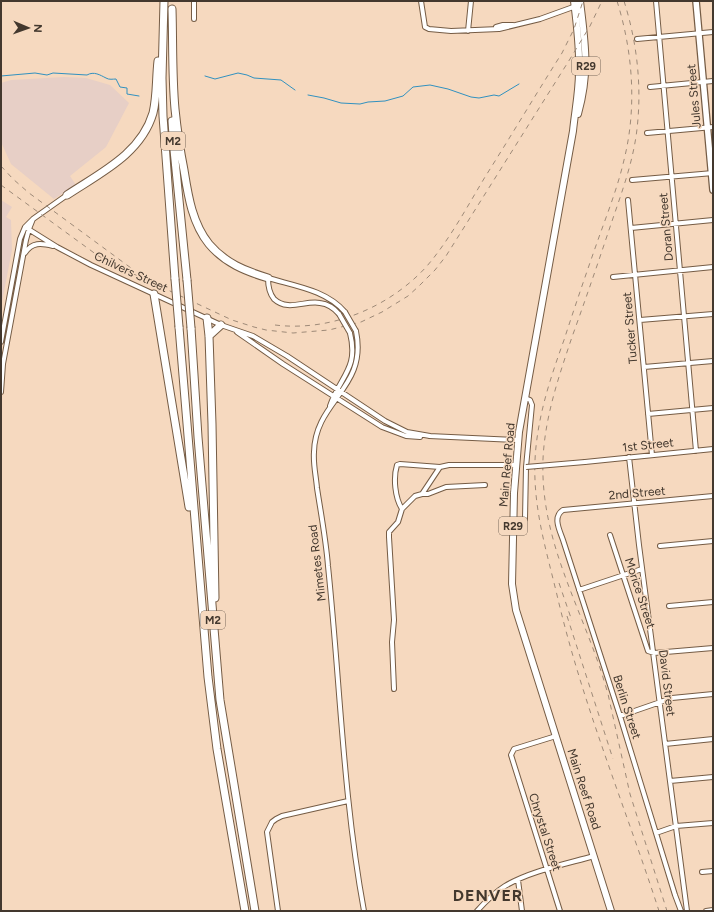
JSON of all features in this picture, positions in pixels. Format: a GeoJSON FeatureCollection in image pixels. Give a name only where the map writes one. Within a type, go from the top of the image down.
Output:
{"type":"FeatureCollection","features":[{"type":"Feature","properties":{"kind":"highway","name":"M2"},"geometry":{"type":"LineString","coordinates":[[164,1],[162,78],[163,116],[206,663],[212,715],[245,911]]}},
{"type":"Feature","properties":{"kind":"highway","name":"M2"},"geometry":{"type":"LineString","coordinates":[[172,5],[171,108],[191,328],[198,437],[216,659],[225,736],[256,911]]}},
{"type":"Feature","properties":{"kind":"highway"},"geometry":{"type":"LineString","coordinates":[[172,5],[175,108],[186,182],[196,224],[209,244],[230,263],[241,269],[268,278]]}},
{"type":"Feature","properties":{"kind":"highway"},"geometry":{"type":"LineString","coordinates":[[67,195],[121,160],[133,148],[146,130],[153,113],[155,102],[164,12]]}},
{"type":"Feature","properties":{"kind":"highway"},"geometry":{"type":"LineString","coordinates":[[154,294],[196,548]]}},
{"type":"Feature","properties":{"kind":"highway"},"geometry":{"type":"LineString","coordinates":[[207,318],[209,336],[216,659]]}},
{"type":"Feature","properties":{"kind":"highway"},"geometry":{"type":"LineString","coordinates":[[209,336],[221,325]]}},
{"type":"Feature","properties":{"kind":"main road","name":"Jules Street"},"geometry":{"type":"LineString","coordinates":[[696,1],[703,82],[710,127],[713,190]]}},
{"type":"Feature","properties":{"kind":"main road","name":"Main Reef Road"},"geometry":{"type":"LineString","coordinates":[[578,3],[580,28],[579,71],[573,131],[518,440],[512,584],[515,606],[611,911]]}},
{"type":"Feature","properties":{"kind":"street"},"geometry":{"type":"LineString","coordinates":[[194,1],[194,19]]}},
{"type":"Feature","properties":{"kind":"street"},"geometry":{"type":"LineString","coordinates":[[421,1],[424,24],[427,28],[468,31],[503,28],[516,25],[547,17],[578,3]]}},
{"type":"Feature","properties":{"kind":"street"},"geometry":{"type":"LineString","coordinates":[[468,31],[472,1]]}},
{"type":"Feature","properties":{"kind":"street","name":"Doran Street"},"geometry":{"type":"LineString","coordinates":[[656,1],[696,451]]}},
{"type":"Feature","properties":{"kind":"street"},"geometry":{"type":"LineString","coordinates":[[637,39],[713,32]]}},
{"type":"Feature","properties":{"kind":"street"},"geometry":{"type":"LineString","coordinates":[[650,87],[713,81]]}},
{"type":"Feature","properties":{"kind":"street"},"geometry":{"type":"LineString","coordinates":[[647,133],[710,127]]}},
{"type":"Feature","properties":{"kind":"street"},"geometry":{"type":"LineString","coordinates":[[632,180],[712,173]]}},
{"type":"Feature","properties":{"kind":"street"},"geometry":{"type":"LineString","coordinates":[[1,342],[20,239],[33,219],[67,195]]}},
{"type":"Feature","properties":{"kind":"street","name":"Tucker Street"},"geometry":{"type":"LineString","coordinates":[[628,200],[652,455]]}},
{"type":"Feature","properties":{"kind":"street"},"geometry":{"type":"LineString","coordinates":[[631,228],[713,220]]}},
{"type":"Feature","properties":{"kind":"street"},"geometry":{"type":"LineString","coordinates":[[1,392],[4,364],[24,256],[27,228]]}},
{"type":"Feature","properties":{"kind":"street","name":"Chilvers Street"},"geometry":{"type":"LineString","coordinates":[[27,228],[57,247],[91,265],[221,325],[253,336],[385,421],[411,433],[430,436]]}},
{"type":"Feature","properties":{"kind":"street"},"geometry":{"type":"LineString","coordinates":[[24,256],[26,251],[34,244],[43,243],[57,247]]}},
{"type":"Feature","properties":{"kind":"street"},"geometry":{"type":"LineString","coordinates":[[613,277],[713,267]]}},
{"type":"Feature","properties":{"kind":"street"},"geometry":{"type":"LineString","coordinates":[[268,278],[270,292],[275,300],[289,305],[319,302],[331,306],[339,314],[350,333],[352,360],[345,377],[333,395],[330,406]]}},
{"type":"Feature","properties":{"kind":"street","name":"Mimetes Road"},"geometry":{"type":"LineString","coordinates":[[268,278],[324,295],[335,301],[345,312],[356,331],[358,348],[356,364],[342,392],[330,406],[321,422],[316,436],[314,463],[328,565],[348,802],[355,860],[364,911]]}},
{"type":"Feature","properties":{"kind":"street"},"geometry":{"type":"LineString","coordinates":[[640,320],[713,314]]}},
{"type":"Feature","properties":{"kind":"street","name":"Chilvers Street"},"geometry":{"type":"LineString","coordinates":[[232,329],[382,427],[393,432],[410,436],[518,440]]}},
{"type":"Feature","properties":{"kind":"street"},"geometry":{"type":"LineString","coordinates":[[644,368],[713,361]]}},
{"type":"Feature","properties":{"kind":"street"},"geometry":{"type":"LineString","coordinates":[[514,520],[521,523],[524,522],[525,519],[526,467],[532,405],[530,400],[525,398]]}},
{"type":"Feature","properties":{"kind":"street"},"geometry":{"type":"LineString","coordinates":[[648,414],[713,408]]}},
{"type":"Feature","properties":{"kind":"street","name":"1st Street"},"geometry":{"type":"LineString","coordinates":[[526,467],[713,449]]}},
{"type":"Feature","properties":{"kind":"street","name":"David Street"},"geometry":{"type":"LineString","coordinates":[[628,457],[687,911]]}},
{"type":"Feature","properties":{"kind":"street"},"geometry":{"type":"LineString","coordinates":[[402,509],[398,502],[396,493],[396,470],[397,466],[400,464],[440,466],[516,465]]}},
{"type":"Feature","properties":{"kind":"street"},"geometry":{"type":"LineString","coordinates":[[422,494],[440,466]]}},
{"type":"Feature","properties":{"kind":"street"},"geometry":{"type":"LineString","coordinates":[[394,689],[392,642],[394,620],[390,531],[398,522],[402,509],[414,496],[428,494],[446,487],[485,485]]}},
{"type":"Feature","properties":{"kind":"street","name":"2nd Street"},"geometry":{"type":"LineString","coordinates":[[563,510],[713,496]]}},
{"type":"Feature","properties":{"kind":"street","name":"Berlin Street"},"geometry":{"type":"LineString","coordinates":[[563,510],[558,516],[558,524],[681,911]]}},
{"type":"Feature","properties":{"kind":"street","name":"Morice Street"},"geometry":{"type":"LineString","coordinates":[[610,535],[648,650],[654,653]]}},
{"type":"Feature","properties":{"kind":"street"},"geometry":{"type":"LineString","coordinates":[[660,546],[713,542]]}},
{"type":"Feature","properties":{"kind":"street"},"geometry":{"type":"LineString","coordinates":[[579,590],[642,569]]}},
{"type":"Feature","properties":{"kind":"street"},"geometry":{"type":"LineString","coordinates":[[670,606],[713,602]]}},
{"type":"Feature","properties":{"kind":"street"},"geometry":{"type":"LineString","coordinates":[[643,635],[650,633]]}},
{"type":"Feature","properties":{"kind":"street"},"geometry":{"type":"LineString","coordinates":[[654,653],[713,648]]}},
{"type":"Feature","properties":{"kind":"street"},"geometry":{"type":"LineString","coordinates":[[620,716],[672,698],[713,694]]}},
{"type":"Feature","properties":{"kind":"street","name":"Chrystal Street"},"geometry":{"type":"LineString","coordinates":[[556,736],[514,749],[511,752],[511,759],[560,911]]}},
{"type":"Feature","properties":{"kind":"street"},"geometry":{"type":"LineString","coordinates":[[665,744],[713,739]]}},
{"type":"Feature","properties":{"kind":"street"},"geometry":{"type":"LineString","coordinates":[[670,781],[713,777]]}},
{"type":"Feature","properties":{"kind":"street"},"geometry":{"type":"LineString","coordinates":[[278,911],[267,838],[269,826],[276,819],[282,816],[348,802]]}},
{"type":"Feature","properties":{"kind":"street"},"geometry":{"type":"LineString","coordinates":[[656,833],[676,826],[713,823]]}},
{"type":"Feature","properties":{"kind":"street"},"geometry":{"type":"LineString","coordinates":[[477,911],[503,887],[547,870],[594,856]]}},
{"type":"Feature","properties":{"kind":"street"},"geometry":{"type":"LineString","coordinates":[[702,872],[713,871]]}},
{"type":"Feature","properties":{"kind":"street"},"geometry":{"type":"LineString","coordinates":[[518,880],[522,911]]}},
{"type":"Feature","properties":{"kind":"street"},"geometry":{"type":"LineString","coordinates":[[706,911],[713,910]]}},
{"type":"Feature","properties":{"kind":"shaded area"},"geometry":{"type":"Polygon","coordinates":[[[64,77],[86,78],[110,85],[129,103],[106,147],[70,176],[76,185],[54,199],[11,164],[1,142],[1,83],[11,80],[64,77]]]}},
{"type":"Feature","properties":{"kind":"shaded area"},"geometry":{"type":"Polygon","coordinates":[[[1,200],[12,207],[6,217],[11,220],[12,250],[1,307],[1,200]]]}},
{"type":"Feature","properties":{"kind":"waterway"},"geometry":{"type":"LineString","coordinates":[[1,76],[35,73],[47,75],[53,73],[87,75],[95,73],[108,79],[116,79],[120,87],[127,88],[127,94],[139,96]]}},
{"type":"Feature","properties":{"kind":"waterway"},"geometry":{"type":"LineString","coordinates":[[205,76],[215,79],[238,73],[254,78],[281,80],[295,90]]}},
{"type":"Feature","properties":{"kind":"waterway"},"geometry":{"type":"LineString","coordinates":[[308,95],[341,103],[360,104],[385,101],[403,96],[413,87],[430,85],[479,98],[494,95],[499,96],[519,84]]}},
{"type":"Feature","properties":{"kind":"railway"},"geometry":{"type":"LineString","coordinates":[[275,325],[296,326],[317,324],[358,314],[396,294],[427,266],[458,223],[562,53],[574,29],[583,1]]}},
{"type":"Feature","properties":{"kind":"railway"},"geometry":{"type":"LineString","coordinates":[[1,185],[110,263],[232,320],[266,330],[293,333],[329,330],[361,322],[382,312],[408,296],[435,270],[446,256],[570,59],[590,26],[602,1]]}},
{"type":"Feature","properties":{"kind":"railway"},"geometry":{"type":"LineString","coordinates":[[617,1],[627,40],[630,60],[632,100],[628,140],[622,170],[616,189],[545,399],[536,444],[535,478],[541,528],[567,635],[591,715],[659,911]]}},
{"type":"Feature","properties":{"kind":"railway"},"geometry":{"type":"LineString","coordinates":[[624,1],[632,32],[639,80],[635,142],[622,193],[553,396],[544,443],[544,488],[554,542],[562,569],[602,674],[608,694],[630,794],[667,911]]}},
{"type":"Feature","properties":{"kind":"railway"},"geometry":{"type":"LineString","coordinates":[[1,166],[29,193],[131,268]]}},
{"type":"Feature","properties":{"kind":"railway"},"geometry":{"type":"LineString","coordinates":[[559,583],[572,621]]}},
{"type":"Feature","properties":{"kind":"railway"},"geometry":{"type":"LineString","coordinates":[[567,616],[613,759]]}},
{"type":"Feature","properties":{"kind":"district","name":"DENVER"},"geometry":{"type":"Point","coordinates":[488,895]}}]}
